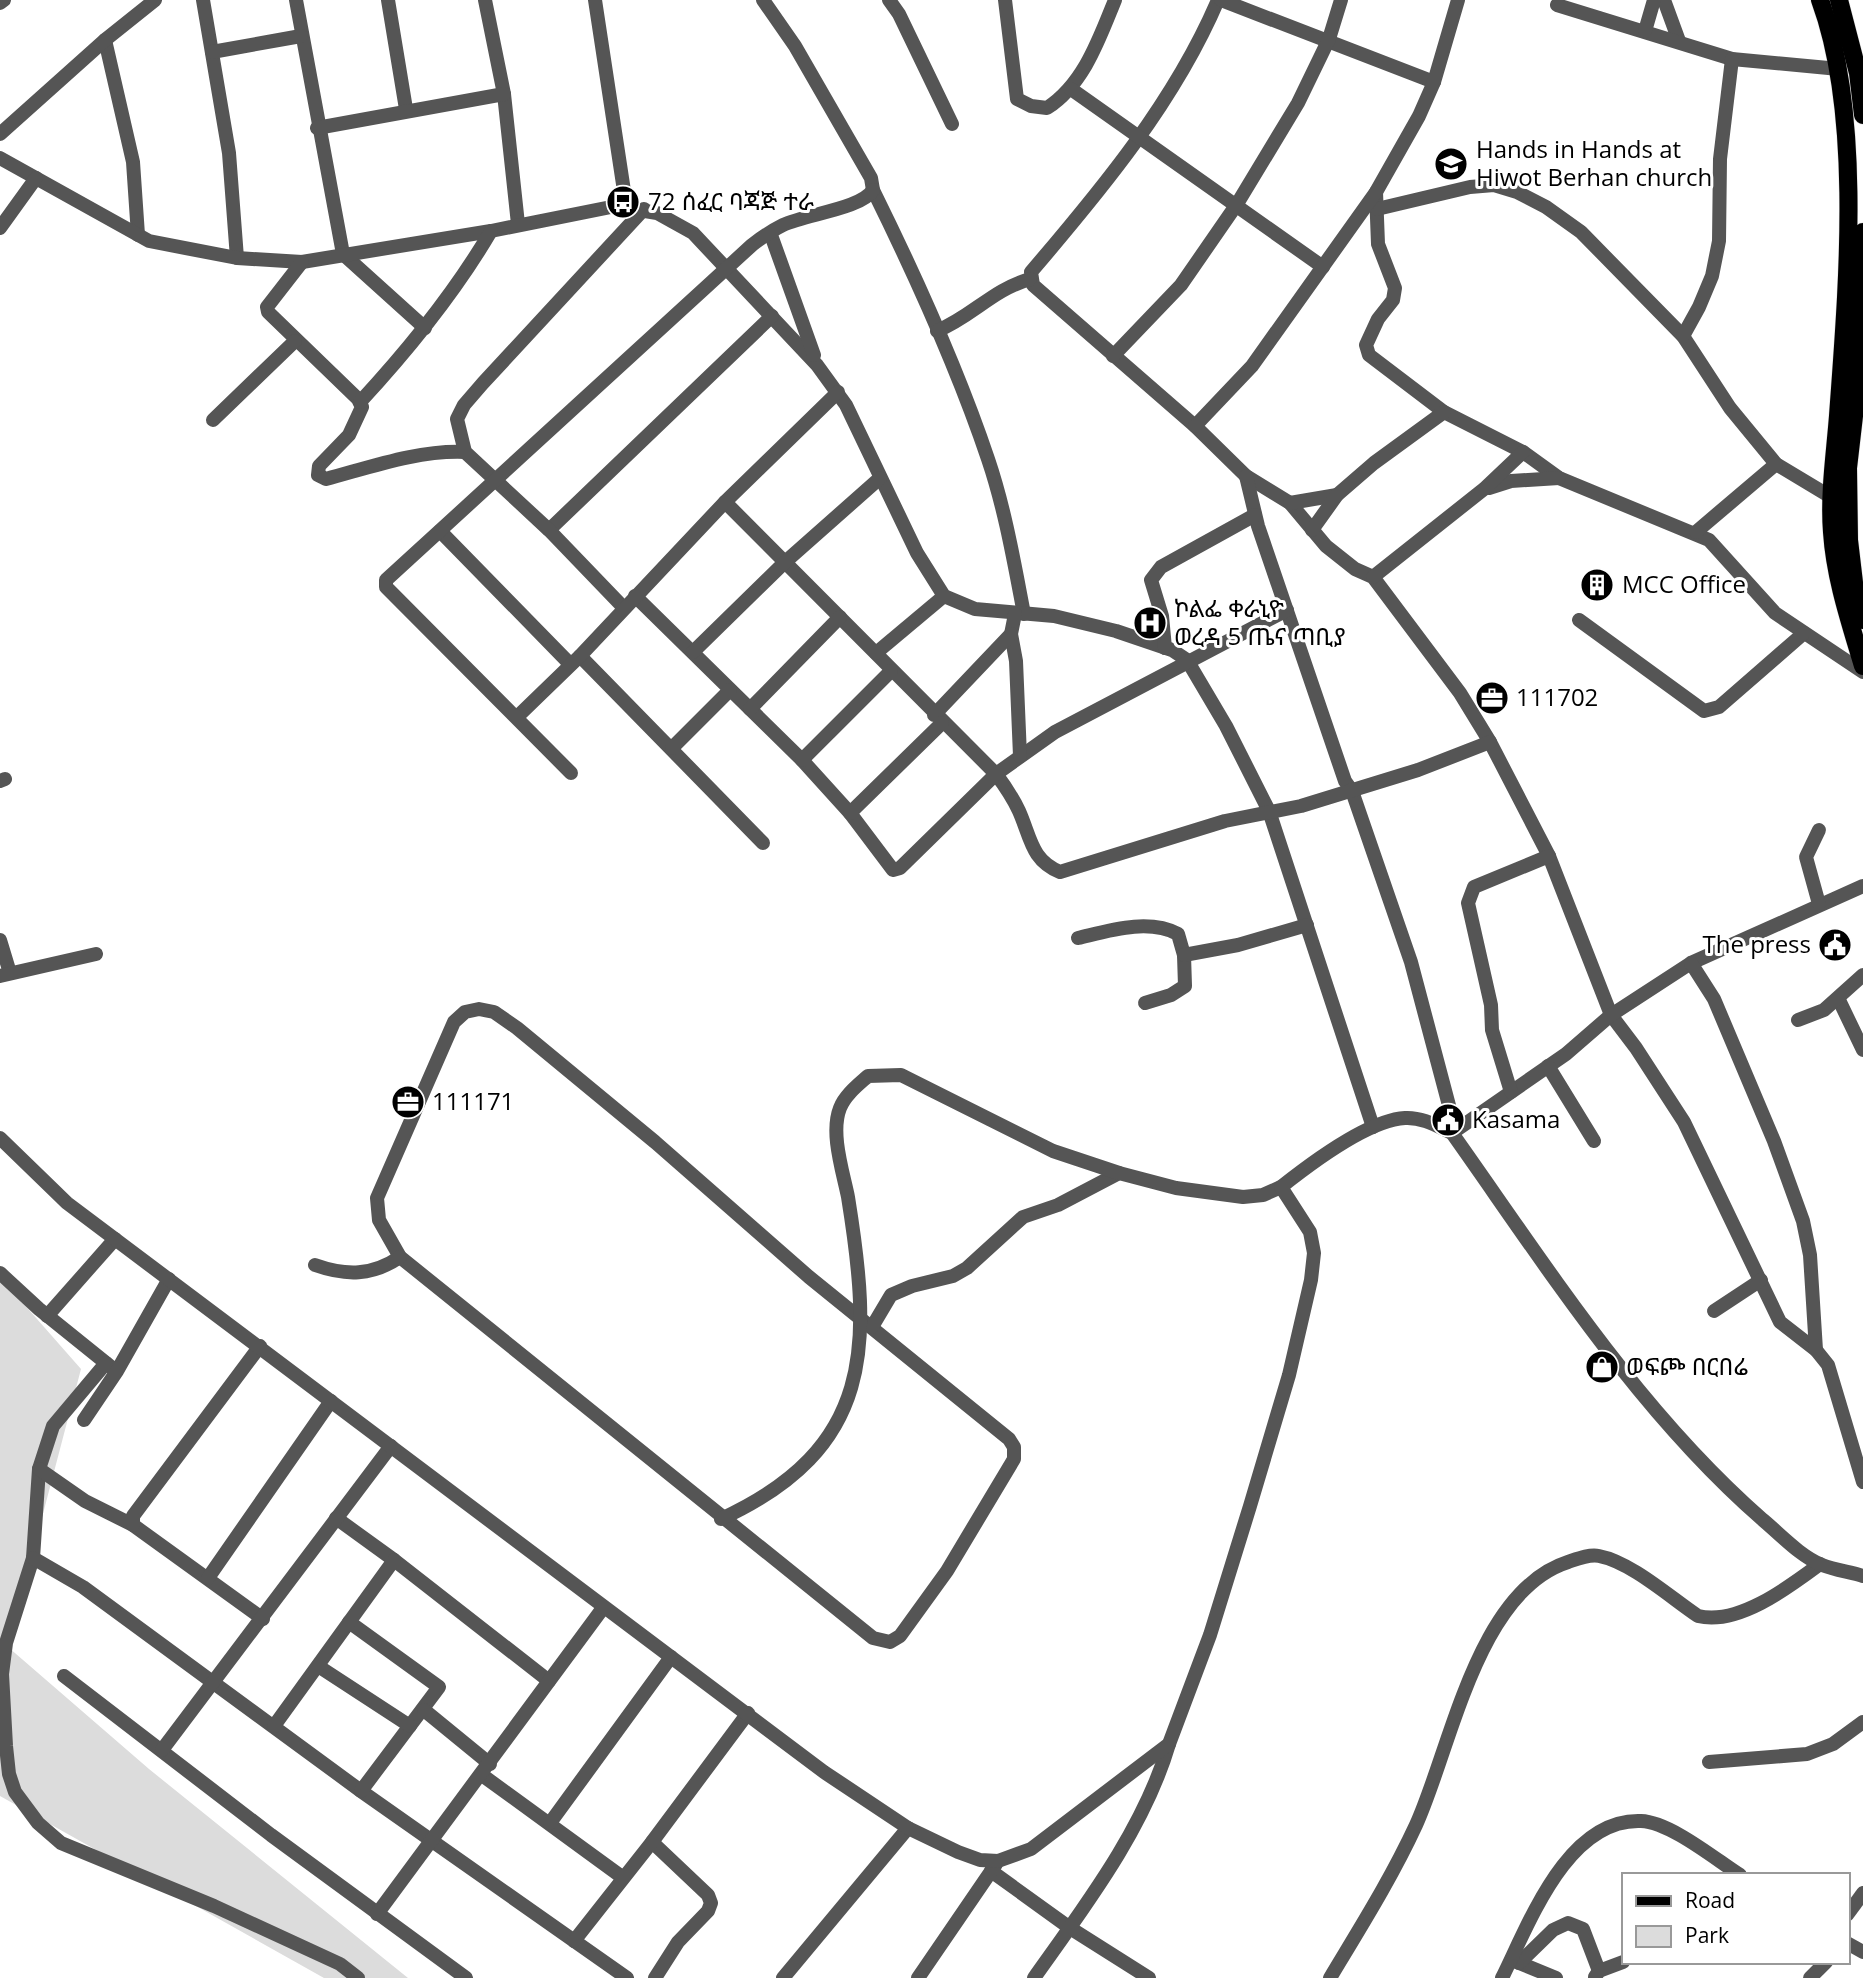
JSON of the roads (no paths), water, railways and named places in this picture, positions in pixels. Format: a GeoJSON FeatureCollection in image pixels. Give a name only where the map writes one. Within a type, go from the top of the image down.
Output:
{"type":"FeatureCollection","features":[{"type":"Feature","properties":{"kind":"main road"},"geometry":{"type":"LineString","coordinates":[[1820,0],[1839,69],[1850,174],[1852,414],[1830,497],[1832,534],[1841,595],[1863,666]]}},
{"type":"Feature","properties":{"kind":"main road"},"geometry":{"type":"LineString","coordinates":[[1839,0],[1858,73],[1863,115]]}},
{"type":"Feature","properties":{"kind":"main road"},"geometry":{"type":"LineString","coordinates":[[1863,232],[1848,468],[1849,540],[1855,591],[1863,620]]}},
{"type":"Feature","properties":{"kind":"street"},"geometry":{"type":"LineString","coordinates":[[0,3],[4,0]]}},
{"type":"Feature","properties":{"kind":"street"},"geometry":{"type":"LineString","coordinates":[[0,134],[105,40],[155,0]]}},
{"type":"Feature","properties":{"kind":"street"},"geometry":{"type":"LineString","coordinates":[[203,0],[229,153],[237,258]]}},
{"type":"Feature","properties":{"kind":"street"},"geometry":{"type":"LineString","coordinates":[[296,0],[317,128],[343,254],[425,328]]}},
{"type":"Feature","properties":{"kind":"street"},"geometry":{"type":"LineString","coordinates":[[388,0],[406,109]]}},
{"type":"Feature","properties":{"kind":"street"},"geometry":{"type":"LineString","coordinates":[[485,0],[504,94],[518,224]]}},
{"type":"Feature","properties":{"kind":"street"},"geometry":{"type":"LineString","coordinates":[[595,0],[626,204],[633,209],[644,209],[676,222],[693,233],[817,365],[838,393],[917,553],[944,596],[975,609],[1087,623],[1165,648],[1187,660],[1226,726],[1269,811],[1373,1127]]}},
{"type":"Feature","properties":{"kind":"street"},"geometry":{"type":"LineString","coordinates":[[763,0],[795,46],[871,178],[873,190],[937,331],[988,458],[1009,539],[1019,614],[1011,634],[938,719],[850,813]]}},
{"type":"Feature","properties":{"kind":"street"},"geometry":{"type":"LineString","coordinates":[[889,0],[900,7],[952,124]]}},
{"type":"Feature","properties":{"kind":"street"},"geometry":{"type":"LineString","coordinates":[[1005,0],[1017,99],[1031,106],[1047,108],[1071,89],[1100,40],[1107,7],[1115,0]]}},
{"type":"Feature","properties":{"kind":"street"},"geometry":{"type":"LineString","coordinates":[[1434,82],[1329,39],[1219,0],[1207,27],[1140,135],[1092,201],[1031,272],[1030,279],[1033,285],[1195,426],[1245,477],[1290,503],[1312,530],[1355,569],[1373,577],[1461,693],[1490,742],[1549,856],[1611,1014],[1684,1122],[1780,1322],[1816,1350],[1828,1365],[1863,1482]]}},
{"type":"Feature","properties":{"kind":"street"},"geometry":{"type":"LineString","coordinates":[[1113,356],[1181,285],[1237,204],[1298,103],[1329,39],[1341,0]]}},
{"type":"Feature","properties":{"kind":"street"},"geometry":{"type":"LineString","coordinates":[[1195,426],[1252,366],[1377,192],[1419,117],[1434,82],[1458,0]]}},
{"type":"Feature","properties":{"kind":"street"},"geometry":{"type":"LineString","coordinates":[[1645,31],[1654,0]]}},
{"type":"Feature","properties":{"kind":"street"},"geometry":{"type":"LineString","coordinates":[[1664,0],[1679,41]]}},
{"type":"Feature","properties":{"kind":"street"},"geometry":{"type":"LineString","coordinates":[[1557,5],[1732,59],[1839,69]]}},
{"type":"Feature","properties":{"kind":"street"},"geometry":{"type":"LineString","coordinates":[[212,52],[301,36]]}},
{"type":"Feature","properties":{"kind":"street"},"geometry":{"type":"LineString","coordinates":[[105,40],[133,162],[138,235]]}},
{"type":"Feature","properties":{"kind":"street"},"geometry":{"type":"LineString","coordinates":[[1683,336],[1712,276],[1719,241],[1720,159],[1732,59]]}},
{"type":"Feature","properties":{"kind":"street"},"geometry":{"type":"LineString","coordinates":[[1071,89],[1140,135],[1323,267]]}},
{"type":"Feature","properties":{"kind":"street"},"geometry":{"type":"LineString","coordinates":[[317,128],[406,109],[504,94]]}},
{"type":"Feature","properties":{"kind":"street"},"geometry":{"type":"LineString","coordinates":[[0,158],[149,241],[237,258],[302,262],[491,231],[626,204]]}},
{"type":"Feature","properties":{"kind":"street"},"geometry":{"type":"LineString","coordinates":[[0,228],[36,177]]}},
{"type":"Feature","properties":{"kind":"street"},"geometry":{"type":"LineString","coordinates":[[1377,209],[1470,187],[1494,185],[1517,192],[1546,206],[1581,232],[1683,336],[1730,408],[1776,464],[1830,497]]}},
{"type":"Feature","properties":{"kind":"street"},"geometry":{"type":"LineString","coordinates":[[571,773],[386,587],[386,580],[752,245],[771,235],[780,226],[869,197],[873,190]]}},
{"type":"Feature","properties":{"kind":"street"},"geometry":{"type":"LineString","coordinates":[[1377,192],[1378,244],[1395,288],[1393,300],[1378,319],[1366,345],[1369,355],[1444,412],[1523,452],[1559,478],[1696,532],[1709,540],[1774,613],[1863,672]]}},
{"type":"Feature","properties":{"kind":"street"},"geometry":{"type":"LineString","coordinates":[[624,608],[549,530],[465,452],[457,419],[464,405],[644,209]]}},
{"type":"Feature","properties":{"kind":"street"},"geometry":{"type":"LineString","coordinates":[[359,402],[425,328],[469,269],[491,231]]}},
{"type":"Feature","properties":{"kind":"street"},"geometry":{"type":"LineString","coordinates":[[771,235],[817,365]]}},
{"type":"Feature","properties":{"kind":"street"},"geometry":{"type":"LineString","coordinates":[[302,262],[267,307],[271,319],[359,402],[360,414],[353,428],[319,466],[318,475],[326,479],[399,459],[444,451],[465,452]]}},
{"type":"Feature","properties":{"kind":"street"},"geometry":{"type":"LineString","coordinates":[[937,331],[967,315],[983,300],[1008,285],[1030,279]]}},
{"type":"Feature","properties":{"kind":"street"},"geometry":{"type":"LineString","coordinates":[[549,530],[772,316]]}},
{"type":"Feature","properties":{"kind":"street"},"geometry":{"type":"LineString","coordinates":[[213,420],[295,341]]}},
{"type":"Feature","properties":{"kind":"street"},"geometry":{"type":"LineString","coordinates":[[517,717],[725,502],[838,393]]}},
{"type":"Feature","properties":{"kind":"street"},"geometry":{"type":"LineString","coordinates":[[1312,530],[1337,495],[1374,463],[1444,412]]}},
{"type":"Feature","properties":{"kind":"street"},"geometry":{"type":"LineString","coordinates":[[1373,577],[1484,489],[1523,452]]}},
{"type":"Feature","properties":{"kind":"street"},"geometry":{"type":"LineString","coordinates":[[1696,532],[1776,464]]}},
{"type":"Feature","properties":{"kind":"street"},"geometry":{"type":"LineString","coordinates":[[1245,477],[1255,515],[1345,781],[1352,790],[1411,962],[1451,1113],[1452,1132]]}},
{"type":"Feature","properties":{"kind":"street"},"geometry":{"type":"LineString","coordinates":[[693,652],[784,563],[880,478]]}},
{"type":"Feature","properties":{"kind":"street"},"geometry":{"type":"LineString","coordinates":[[1484,489],[1511,481],[1559,478]]}},
{"type":"Feature","properties":{"kind":"street"},"geometry":{"type":"LineString","coordinates":[[1290,503],[1337,495]]}},
{"type":"Feature","properties":{"kind":"street"},"geometry":{"type":"LineString","coordinates":[[725,502],[938,719],[996,774],[1019,810],[1034,855],[1046,866],[1060,872],[1225,821],[1301,806],[1418,770],[1490,742]]}},
{"type":"Feature","properties":{"kind":"street"},"geometry":{"type":"LineString","coordinates":[[1165,648],[1162,616],[1151,580],[1161,567],[1255,515]]}},
{"type":"Feature","properties":{"kind":"street"},"geometry":{"type":"LineString","coordinates":[[440,531],[671,748],[763,843]]}},
{"type":"Feature","properties":{"kind":"street"},"geometry":{"type":"LineString","coordinates":[[635,596],[802,760],[850,813],[893,870],[901,868],[996,774],[1055,732],[1187,660],[1287,610]]}},
{"type":"Feature","properties":{"kind":"street"},"geometry":{"type":"LineString","coordinates":[[876,653],[944,596]]}},
{"type":"Feature","properties":{"kind":"street"},"geometry":{"type":"LineString","coordinates":[[750,709],[840,617]]}},
{"type":"Feature","properties":{"kind":"street"},"geometry":{"type":"LineString","coordinates":[[1579,621],[1704,711],[1719,707],[1804,633]]}},
{"type":"Feature","properties":{"kind":"street"},"geometry":{"type":"LineString","coordinates":[[1011,634],[1016,661],[1020,756]]}},
{"type":"Feature","properties":{"kind":"street"},"geometry":{"type":"LineString","coordinates":[[802,760],[891,671]]}},
{"type":"Feature","properties":{"kind":"street"},"geometry":{"type":"LineString","coordinates":[[671,748],[730,690]]}},
{"type":"Feature","properties":{"kind":"street"},"geometry":{"type":"LineString","coordinates":[[1819,830],[1806,857],[1819,904]]}},
{"type":"Feature","properties":{"kind":"street"},"geometry":{"type":"LineString","coordinates":[[1511,1092],[1492,1030],[1491,1005],[1468,903],[1469,894],[1474,887],[1549,856]]}},
{"type":"Feature","properties":{"kind":"street"},"geometry":{"type":"LineString","coordinates":[[1452,1132],[1548,1066],[1611,1014],[1691,962],[1863,886]]}},
{"type":"Feature","properties":{"kind":"street"},"geometry":{"type":"LineString","coordinates":[[1184,955],[1238,945],[1307,925]]}},
{"type":"Feature","properties":{"kind":"street"},"geometry":{"type":"LineString","coordinates":[[1078,938],[1121,928],[1165,927],[1178,934],[1184,955],[1185,986],[1171,995],[1145,1003]]}},
{"type":"Feature","properties":{"kind":"street"},"geometry":{"type":"LineString","coordinates":[[0,940],[5,974],[96,954]]}},
{"type":"Feature","properties":{"kind":"street"},"geometry":{"type":"LineString","coordinates":[[1691,962],[1714,999],[1774,1141],[1803,1221],[1810,1255],[1816,1350]]}},
{"type":"Feature","properties":{"kind":"street"},"geometry":{"type":"LineString","coordinates":[[1798,1020],[1824,1010],[1839,1000],[1863,975]]}},
{"type":"Feature","properties":{"kind":"street"},"geometry":{"type":"LineString","coordinates":[[1839,1000],[1863,1050]]}},
{"type":"Feature","properties":{"kind":"street"},"geometry":{"type":"LineString","coordinates":[[479,1009],[494,1012],[517,1028],[655,1142],[809,1277],[867,1323],[1009,1439],[1014,1447],[1014,1459],[954,1560],[900,1636],[890,1642],[873,1638],[721,1519],[400,1257],[379,1220],[377,1198],[454,1022],[465,1012],[479,1009]]}},
{"type":"Feature","properties":{"kind":"street"},"geometry":{"type":"LineString","coordinates":[[1548,1066],[1594,1141]]}},
{"type":"Feature","properties":{"kind":"street"},"geometry":{"type":"LineString","coordinates":[[721,1519],[751,1505],[824,1447],[844,1413],[867,1323],[837,1134],[839,1109],[847,1096],[868,1076],[901,1075],[1054,1151],[1119,1173],[1176,1188],[1242,1197],[1263,1195],[1281,1187],[1373,1127],[1404,1118],[1424,1120],[1452,1132],[1577,1308],[1682,1442],[1720,1482],[1792,1545],[1820,1564],[1863,1576]]}},
{"type":"Feature","properties":{"kind":"street"},"geometry":{"type":"LineString","coordinates":[[0,1138],[67,1203],[824,1772],[908,1828],[995,1866],[1070,1928],[1143,1977]]}},
{"type":"Feature","properties":{"kind":"street"},"geometry":{"type":"LineString","coordinates":[[867,1323],[891,1295],[912,1286],[953,1276],[967,1268],[1023,1217],[1058,1205],[1119,1173]]}},
{"type":"Feature","properties":{"kind":"street"},"geometry":{"type":"LineString","coordinates":[[1034,1978],[1070,1928],[1126,1838],[1160,1773],[1210,1634],[1250,1506],[1289,1375],[1311,1280],[1314,1253],[1310,1232],[1281,1187]]}},
{"type":"Feature","properties":{"kind":"street"},"geometry":{"type":"LineString","coordinates":[[47,1316],[115,1239]]}},
{"type":"Feature","properties":{"kind":"street"},"geometry":{"type":"LineString","coordinates":[[315,1265],[352,1274],[381,1269],[400,1257]]}},
{"type":"Feature","properties":{"kind":"street"},"geometry":{"type":"LineString","coordinates":[[0,1273],[47,1316],[111,1366]]}},
{"type":"Feature","properties":{"kind":"street"},"geometry":{"type":"LineString","coordinates":[[84,1420],[111,1366],[169,1279]]}},
{"type":"Feature","properties":{"kind":"street"},"geometry":{"type":"LineString","coordinates":[[1714,1311],[1761,1280]]}},
{"type":"Feature","properties":{"kind":"street"},"geometry":{"type":"LineString","coordinates":[[132,1525],[133,1516],[260,1346]]}},
{"type":"Feature","properties":{"kind":"street"},"geometry":{"type":"LineString","coordinates":[[111,1366],[53,1426],[39,1469],[33,1558],[6,1643],[2,1674],[9,1774],[25,1807],[61,1843],[214,1906],[340,1964],[358,1978]]}},
{"type":"Feature","properties":{"kind":"street"},"geometry":{"type":"LineString","coordinates":[[208,1578],[331,1401]]}},
{"type":"Feature","properties":{"kind":"street"},"geometry":{"type":"LineString","coordinates":[[162,1750],[391,1446]]}},
{"type":"Feature","properties":{"kind":"street"},"geometry":{"type":"LineString","coordinates":[[39,1469],[85,1501],[132,1525],[263,1619]]}},
{"type":"Feature","properties":{"kind":"street"},"geometry":{"type":"LineString","coordinates":[[336,1518],[549,1681]]}},
{"type":"Feature","properties":{"kind":"street"},"geometry":{"type":"LineString","coordinates":[[1329,1978],[1403,1853],[1428,1799],[1474,1665],[1499,1620],[1532,1584],[1554,1566],[1597,1555],[1623,1565],[1698,1616],[1712,1620],[1724,1619],[1777,1596],[1820,1564]]}},
{"type":"Feature","properties":{"kind":"street"},"geometry":{"type":"LineString","coordinates":[[33,1558],[83,1587],[215,1681],[361,1791],[627,1978]]}},
{"type":"Feature","properties":{"kind":"street"},"geometry":{"type":"LineString","coordinates":[[274,1726],[394,1560]]}},
{"type":"Feature","properties":{"kind":"street"},"geometry":{"type":"LineString","coordinates":[[377,1914],[486,1770],[603,1608]]}},
{"type":"Feature","properties":{"kind":"street"},"geometry":{"type":"LineString","coordinates":[[349,1622],[438,1684],[439,1692],[361,1791]]}},
{"type":"Feature","properties":{"kind":"street"},"geometry":{"type":"LineString","coordinates":[[551,1824],[671,1657]]}},
{"type":"Feature","properties":{"kind":"street"},"geometry":{"type":"LineString","coordinates":[[318,1666],[410,1726]]}},
{"type":"Feature","properties":{"kind":"street"},"geometry":{"type":"LineString","coordinates":[[64,1676],[377,1914],[466,1978]]}},
{"type":"Feature","properties":{"kind":"street"},"geometry":{"type":"LineString","coordinates":[[424,1710],[486,1770],[551,1824],[622,1877]]}},
{"type":"Feature","properties":{"kind":"street"},"geometry":{"type":"LineString","coordinates":[[573,1941],[652,1842],[748,1713]]}},
{"type":"Feature","properties":{"kind":"street"},"geometry":{"type":"LineString","coordinates":[[1709,1762],[1807,1754],[1833,1744],[1863,1722]]}},
{"type":"Feature","properties":{"kind":"street"},"geometry":{"type":"LineString","coordinates":[[918,1978],[995,1866],[1031,1849],[1169,1744]]}},
{"type":"Feature","properties":{"kind":"street"},"geometry":{"type":"LineString","coordinates":[[1502,1978],[1515,1961],[1561,1866],[1578,1846],[1597,1833],[1620,1824],[1642,1821],[1666,1829],[1737,1873]]}},
{"type":"Feature","properties":{"kind":"street"},"geometry":{"type":"LineString","coordinates":[[783,1978],[908,1828]]}},
{"type":"Feature","properties":{"kind":"street"},"geometry":{"type":"LineString","coordinates":[[652,1842],[708,1895],[711,1903],[708,1911],[678,1942],[656,1978]]}},
{"type":"Feature","properties":{"kind":"street"},"geometry":{"type":"LineString","coordinates":[[1849,1912],[1863,1893]]}},
{"type":"Feature","properties":{"kind":"street"},"geometry":{"type":"LineString","coordinates":[[1515,1961],[1553,1930],[1568,1923],[1583,1929],[1596,1975],[1622,1962]]}},
{"type":"Feature","properties":{"kind":"street"},"geometry":{"type":"LineString","coordinates":[[1515,1961],[1556,1978]]}},
{"type":"Feature","properties":{"kind":"street"},"geometry":{"type":"LineString","coordinates":[[1810,1978],[1824,1964]]}},
{"type":"Feature","properties":{"kind":"place","name":"Hands in Hands at Hiwot Berhan church"},"geometry":{"type":"Point","coordinates":[1451,164]}},
{"type":"Feature","properties":{"kind":"place","name":"72 ሰፈር ባጃጅ ተራ"},"geometry":{"type":"Point","coordinates":[623,202]}},
{"type":"Feature","properties":{"kind":"place","name":"MCC Office"},"geometry":{"type":"Point","coordinates":[1597,585]}},
{"type":"Feature","properties":{"kind":"place","name":"ኮልፌ ቀራኒዮ ወረዳ 5 ጤና ጣቢያ"},"geometry":{"type":"Point","coordinates":[1150,623]}},
{"type":"Feature","properties":{"kind":"place","name":"111702"},"geometry":{"type":"Point","coordinates":[1492,698]}},
{"type":"Feature","properties":{"kind":"place","name":"The press"},"geometry":{"type":"Point","coordinates":[1835,945]}},
{"type":"Feature","properties":{"kind":"place","name":"111171"},"geometry":{"type":"Point","coordinates":[408,1102]}},
{"type":"Feature","properties":{"kind":"place","name":"Kasama"},"geometry":{"type":"Point","coordinates":[1448,1120]}},
{"type":"Feature","properties":{"kind":"place","name":"ወፍጮ በርበሬ"},"geometry":{"type":"Point","coordinates":[1602,1367]}}]}
